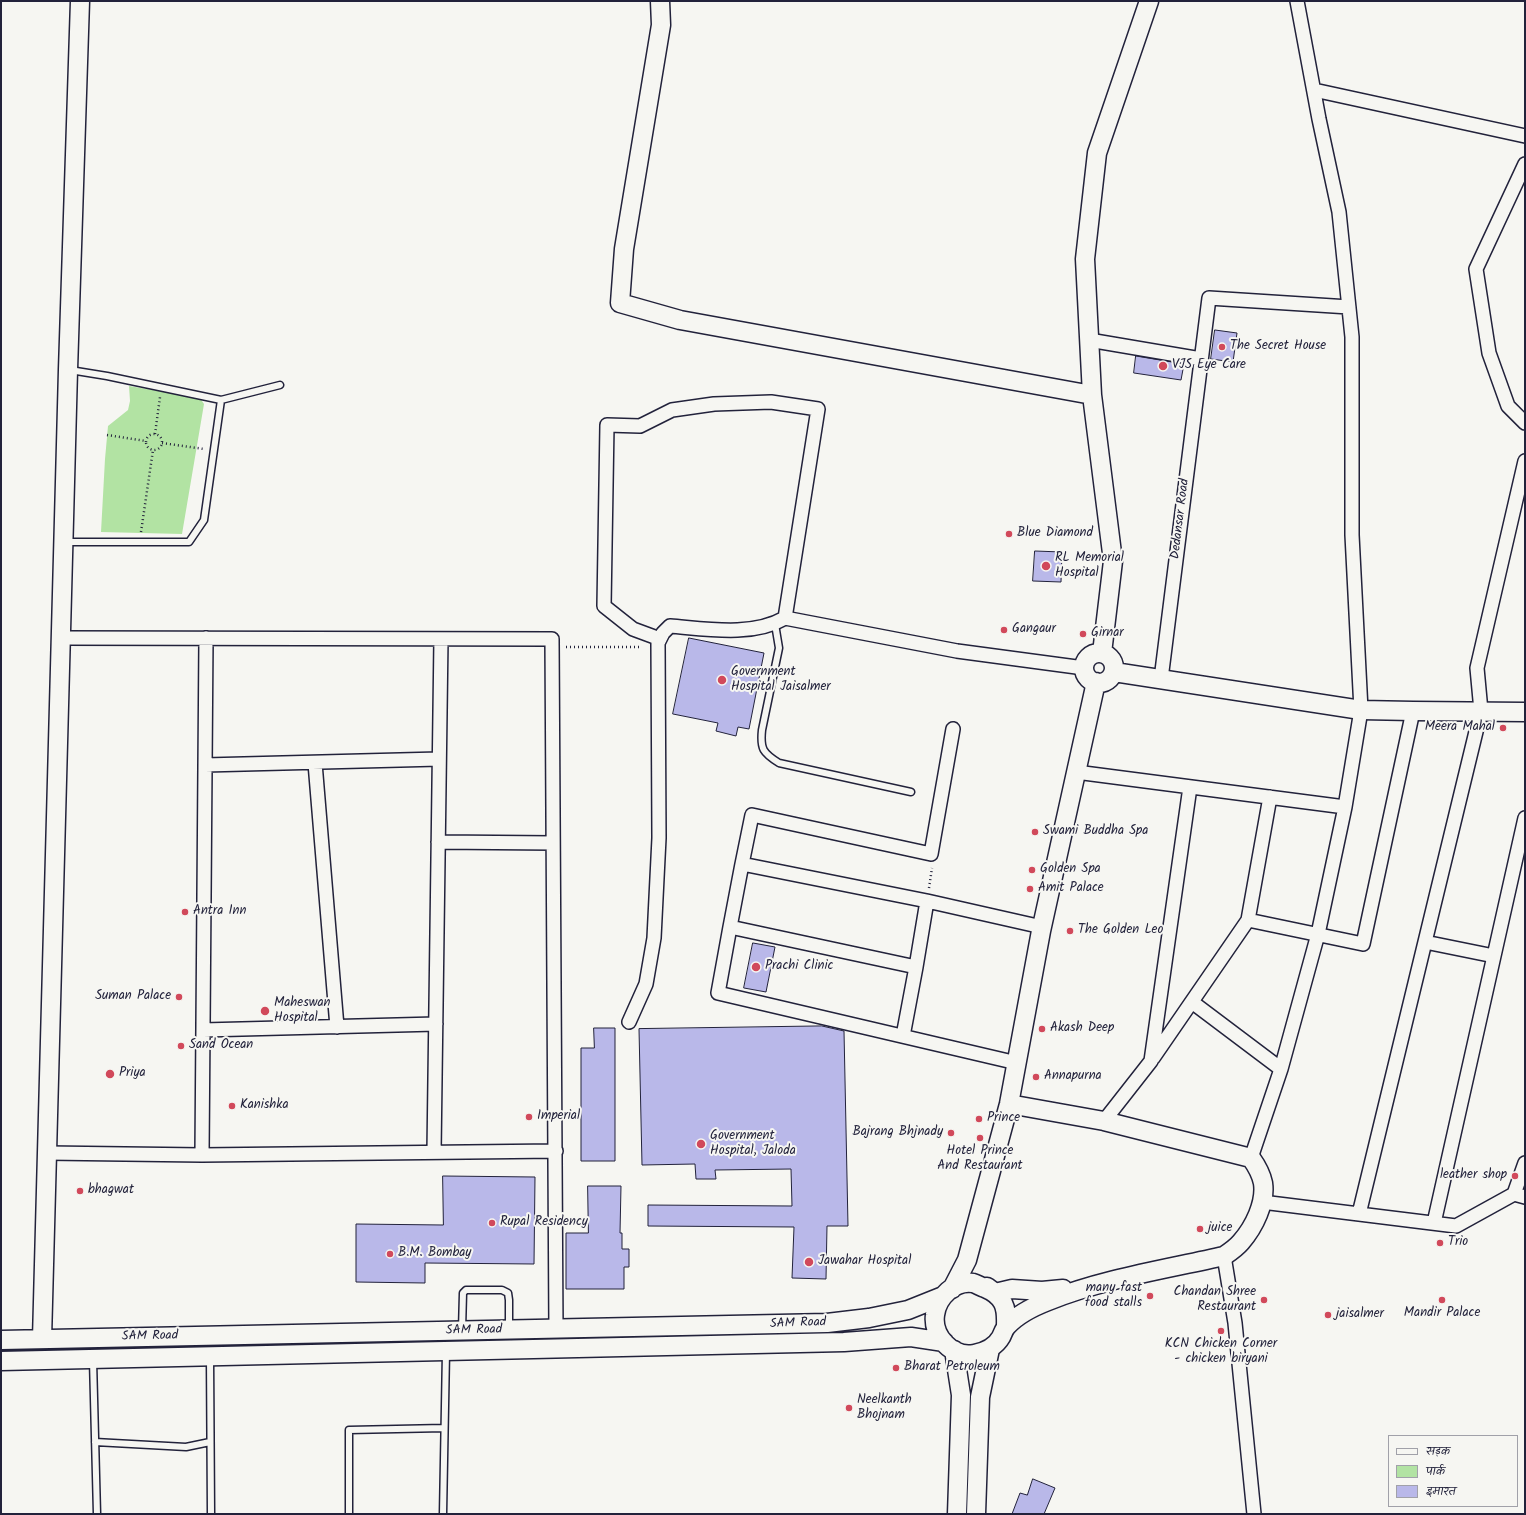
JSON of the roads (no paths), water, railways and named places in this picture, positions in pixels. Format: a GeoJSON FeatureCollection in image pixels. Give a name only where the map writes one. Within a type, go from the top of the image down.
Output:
{"type":"FeatureCollection","features":[{"type":"Feature","properties":{"kind":"main road"},"geometry":{"type":"LineString","coordinates":[[42,1339],[68,370],[80,1]]}},
{"type":"Feature","properties":{"kind":"main road"},"geometry":{"type":"LineString","coordinates":[[660,1],[661,25],[624,249],[620,303],[680,320],[1092,394]]}},
{"type":"Feature","properties":{"kind":"main road"},"geometry":{"type":"LineString","coordinates":[[1102,653],[1113,561],[1092,394],[1086,259],[1097,153],[1149,1]]}},
{"type":"Feature","properties":{"kind":"main road"},"geometry":{"type":"LineString","coordinates":[[1095,653],[1102,653],[1107,655],[1113,662],[1114,672],[1107,681],[1096,682],[1090,679],[1084,668],[1086,661],[1090,656],[1095,653]]}},
{"type":"Feature","properties":{"kind":"main road"},"geometry":{"type":"LineString","coordinates":[[1114,672],[1361,710],[1525,712]]}},
{"type":"Feature","properties":{"kind":"main road"},"geometry":{"type":"LineString","coordinates":[[957,1514],[961,1395],[949,1346],[938,1334],[935,1324],[935,1314],[938,1305],[967,1260],[1009,1104],[1042,927],[1096,682]]}},
{"type":"Feature","properties":{"kind":"main road"},"geometry":{"type":"LineString","coordinates":[[1006,1326],[1046,1301],[1087,1287],[1224,1256],[1240,1243],[1253,1226],[1262,1202],[1263,1183],[1258,1169],[1251,1158],[1104,1121],[1009,1104]]}},
{"type":"Feature","properties":{"kind":"main road"},"geometry":{"type":"LineString","coordinates":[[1,1361],[844,1342],[911,1337],[949,1346],[963,1354],[974,1354],[990,1349],[1001,1338],[1006,1326],[1006,1314],[1003,1302],[995,1293],[975,1278],[970,1271],[967,1260]]}},
{"type":"Feature","properties":{"kind":"main road"},"geometry":{"type":"LineString","coordinates":[[947,1292],[962,1284],[974,1283],[995,1293],[1012,1289],[1042,1291],[1087,1287]]}},
{"type":"Feature","properties":{"kind":"main road","name":"SAM Road"},"geometry":{"type":"LineString","coordinates":[[1,1340],[827,1324],[869,1318],[908,1310],[947,1292]]}},
{"type":"Feature","properties":{"kind":"main road"},"geometry":{"type":"LineString","coordinates":[[976,1514],[980,1397],[990,1349]]}},
{"type":"Feature","properties":{"kind":"street"},"geometry":{"type":"LineString","coordinates":[[1251,1158],[1281,1068],[1318,934],[1345,807],[1361,710],[1352,536],[1352,336],[1339,212],[1297,1]]}},
{"type":"Feature","properties":{"kind":"street"},"geometry":{"type":"LineString","coordinates":[[1314,90],[1525,136]]}},
{"type":"Feature","properties":{"kind":"street"},"geometry":{"type":"LineString","coordinates":[[1525,164],[1476,269],[1489,353],[1508,406],[1525,423]]}},
{"type":"Feature","properties":{"kind":"street","name":"Dedansar Road"},"geometry":{"type":"LineString","coordinates":[[1161,679],[1209,298],[1349,307]]}},
{"type":"Feature","properties":{"kind":"street"},"geometry":{"type":"LineString","coordinates":[[1089,340],[1201,359]]}},
{"type":"Feature","properties":{"kind":"street"},"geometry":{"type":"LineString","coordinates":[[659,643],[633,629],[604,606],[607,425],[640,426],[672,410],[714,404],[771,402],[818,409],[780,621]]}},
{"type":"Feature","properties":{"kind":"street"},"geometry":{"type":"LineString","coordinates":[[1359,1214],[1481,711],[1477,668],[1525,461]]}},
{"type":"Feature","properties":{"kind":"street"},"geometry":{"type":"LineString","coordinates":[[629,1022],[646,984],[654,938],[659,838],[659,643],[663,632],[670,626],[734,631],[780,621],[957,651],[1084,668]]}},
{"type":"Feature","properties":{"kind":"street"},"geometry":{"type":"LineString","coordinates":[[61,638],[552,639],[556,1329]]}},
{"type":"Feature","properties":{"kind":"street"},"geometry":{"type":"LineString","coordinates":[[202,1154],[206,638]]}},
{"type":"Feature","properties":{"kind":"street"},"geometry":{"type":"LineString","coordinates":[[434,1152],[441,639]]}},
{"type":"Feature","properties":{"kind":"street"},"geometry":{"type":"LineString","coordinates":[[1248,920],[1364,944],[1413,711]]}},
{"type":"Feature","properties":{"kind":"street"},"geometry":{"type":"LineString","coordinates":[[953,729],[931,854],[752,815],[718,993],[1017,1063]]}},
{"type":"Feature","properties":{"kind":"street"},"geometry":{"type":"LineString","coordinates":[[205,765],[439,759]]}},
{"type":"Feature","properties":{"kind":"street"},"geometry":{"type":"LineString","coordinates":[[315,763],[337,1027]]}},
{"type":"Feature","properties":{"kind":"street"},"geometry":{"type":"LineString","coordinates":[[1076,772],[1345,807]]}},
{"type":"Feature","properties":{"kind":"street"},"geometry":{"type":"LineString","coordinates":[[1151,1061],[1190,787]]}},
{"type":"Feature","properties":{"kind":"street"},"geometry":{"type":"LineString","coordinates":[[1104,1121],[1151,1061],[1248,920],[1270,797]]}},
{"type":"Feature","properties":{"kind":"street"},"geometry":{"type":"LineString","coordinates":[[1434,1223],[1525,818]]}},
{"type":"Feature","properties":{"kind":"street"},"geometry":{"type":"LineString","coordinates":[[438,842],[553,843]]}},
{"type":"Feature","properties":{"kind":"street"},"geometry":{"type":"LineString","coordinates":[[742,864],[927,901],[1042,927]]}},
{"type":"Feature","properties":{"kind":"street"},"geometry":{"type":"LineString","coordinates":[[903,1036],[927,901]]}},
{"type":"Feature","properties":{"kind":"street"},"geometry":{"type":"LineString","coordinates":[[730,927],[916,967]]}},
{"type":"Feature","properties":{"kind":"street"},"geometry":{"type":"LineString","coordinates":[[1425,942],[1494,956]]}},
{"type":"Feature","properties":{"kind":"street"},"geometry":{"type":"LineString","coordinates":[[1192,1002],[1281,1068]]}},
{"type":"Feature","properties":{"kind":"street"},"geometry":{"type":"LineString","coordinates":[[203,1030],[436,1024]]}},
{"type":"Feature","properties":{"kind":"street"},"geometry":{"type":"LineString","coordinates":[[47,1154],[556,1151]]}},
{"type":"Feature","properties":{"kind":"street"},"geometry":{"type":"LineString","coordinates":[[1262,1202],[1456,1226],[1519,1195],[1525,1163]]}},
{"type":"Feature","properties":{"kind":"street"},"geometry":{"type":"LineString","coordinates":[[1224,1256],[1235,1324],[1254,1514]]}},
{"type":"Feature","properties":{"kind":"lane"},"geometry":{"type":"LineString","coordinates":[[68,370],[107,376],[222,400],[280,385]]}},
{"type":"Feature","properties":{"kind":"lane"},"geometry":{"type":"LineString","coordinates":[[64,542],[189,542],[204,520],[222,400]]}},
{"type":"Feature","properties":{"kind":"lane"},"geometry":{"type":"LineString","coordinates":[[780,621],[779,648],[762,730],[761,741],[763,750],[769,757],[779,763],[912,792]]}},
{"type":"Feature","properties":{"kind":"lane"},"geometry":{"type":"LineString","coordinates":[[462,1331],[463,1293],[466,1290],[502,1290],[508,1293],[508,1330]]}},
{"type":"Feature","properties":{"kind":"lane"},"geometry":{"type":"LineString","coordinates":[[443,1514],[446,1351]]}},
{"type":"Feature","properties":{"kind":"lane"},"geometry":{"type":"LineString","coordinates":[[210,1356],[210,1514]]}},
{"type":"Feature","properties":{"kind":"lane"},"geometry":{"type":"LineString","coordinates":[[93,1359],[97,1514]]}},
{"type":"Feature","properties":{"kind":"lane"},"geometry":{"type":"LineString","coordinates":[[349,1514],[349,1430],[444,1428]]}},
{"type":"Feature","properties":{"kind":"lane"},"geometry":{"type":"LineString","coordinates":[[95,1442],[186,1447],[210,1442]]}},
{"type":"Feature","properties":{"kind":"place","name":"The Secret House"},"geometry":{"type":"Point","coordinates":[1222,347]}},
{"type":"Feature","properties":{"kind":"place","name":"VJS Eye Care"},"geometry":{"type":"Point","coordinates":[1163,366]}},
{"type":"Feature","properties":{"kind":"place","name":"Blue Diamond"},"geometry":{"type":"Point","coordinates":[1009,534]}},
{"type":"Feature","properties":{"kind":"place","name":"RL Memorial Hospital"},"geometry":{"type":"Point","coordinates":[1046,566]}},
{"type":"Feature","properties":{"kind":"place","name":"Gangaur"},"geometry":{"type":"Point","coordinates":[1004,630]}},
{"type":"Feature","properties":{"kind":"place","name":"Girnar"},"geometry":{"type":"Point","coordinates":[1083,634]}},
{"type":"Feature","properties":{"kind":"place","name":"Government Hospital Jaisalmer"},"geometry":{"type":"Point","coordinates":[722,680]}},
{"type":"Feature","properties":{"kind":"place","name":"Meera Mahal"},"geometry":{"type":"Point","coordinates":[1503,728]}},
{"type":"Feature","properties":{"kind":"place","name":"Swami Buddha Spa"},"geometry":{"type":"Point","coordinates":[1035,832]}},
{"type":"Feature","properties":{"kind":"place","name":"Golden Spa"},"geometry":{"type":"Point","coordinates":[1032,870]}},
{"type":"Feature","properties":{"kind":"place","name":"Amit Palace"},"geometry":{"type":"Point","coordinates":[1030,889]}},
{"type":"Feature","properties":{"kind":"place","name":"Antra Inn"},"geometry":{"type":"Point","coordinates":[185,912]}},
{"type":"Feature","properties":{"kind":"place","name":"The Golden Leo"},"geometry":{"type":"Point","coordinates":[1070,931]}},
{"type":"Feature","properties":{"kind":"place","name":"Prachi Clinic"},"geometry":{"type":"Point","coordinates":[756,967]}},
{"type":"Feature","properties":{"kind":"place","name":"Suman Palace"},"geometry":{"type":"Point","coordinates":[179,997]}},
{"type":"Feature","properties":{"kind":"place","name":"Maheswan Hospital"},"geometry":{"type":"Point","coordinates":[265,1011]}},
{"type":"Feature","properties":{"kind":"place","name":"Akash Deep"},"geometry":{"type":"Point","coordinates":[1042,1029]}},
{"type":"Feature","properties":{"kind":"place","name":"Sand Ocean"},"geometry":{"type":"Point","coordinates":[181,1046]}},
{"type":"Feature","properties":{"kind":"place","name":"Priya"},"geometry":{"type":"Point","coordinates":[110,1074]}},
{"type":"Feature","properties":{"kind":"place","name":"Annapurna"},"geometry":{"type":"Point","coordinates":[1036,1077]}},
{"type":"Feature","properties":{"kind":"place","name":"Kanishka"},"geometry":{"type":"Point","coordinates":[232,1106]}},
{"type":"Feature","properties":{"kind":"place","name":"Imperial"},"geometry":{"type":"Point","coordinates":[529,1117]}},
{"type":"Feature","properties":{"kind":"place","name":"Prince"},"geometry":{"type":"Point","coordinates":[979,1119]}},
{"type":"Feature","properties":{"kind":"place","name":"Bajrang Bhjnady"},"geometry":{"type":"Point","coordinates":[951,1133]}},
{"type":"Feature","properties":{"kind":"place","name":"Hotel Prince And Restaurant"},"geometry":{"type":"Point","coordinates":[980,1138]}},
{"type":"Feature","properties":{"kind":"place","name":"Government Hospital, Jaloda"},"geometry":{"type":"Point","coordinates":[701,1144]}},
{"type":"Feature","properties":{"kind":"place","name":"leather shop"},"geometry":{"type":"Point","coordinates":[1515,1176]}},
{"type":"Feature","properties":{"kind":"place","name":"bhagwat"},"geometry":{"type":"Point","coordinates":[80,1191]}},
{"type":"Feature","properties":{"kind":"place","name":"Rupal Residency"},"geometry":{"type":"Point","coordinates":[492,1223]}},
{"type":"Feature","properties":{"kind":"place","name":"juice"},"geometry":{"type":"Point","coordinates":[1200,1229]}},
{"type":"Feature","properties":{"kind":"place","name":"Trio"},"geometry":{"type":"Point","coordinates":[1440,1243]}},
{"type":"Feature","properties":{"kind":"place","name":"B.M. Bombay"},"geometry":{"type":"Point","coordinates":[390,1254]}},
{"type":"Feature","properties":{"kind":"place","name":"Jawahar Hospital"},"geometry":{"type":"Point","coordinates":[809,1262]}},
{"type":"Feature","properties":{"kind":"place","name":"many fast food stalls"},"geometry":{"type":"Point","coordinates":[1150,1296]}},
{"type":"Feature","properties":{"kind":"place","name":"Chandan Shree Restaurant"},"geometry":{"type":"Point","coordinates":[1264,1300]}},
{"type":"Feature","properties":{"kind":"place","name":"Mandir Palace"},"geometry":{"type":"Point","coordinates":[1442,1300]}},
{"type":"Feature","properties":{"kind":"place","name":"jaisalmer"},"geometry":{"type":"Point","coordinates":[1328,1315]}},
{"type":"Feature","properties":{"kind":"place","name":"KCN Chicken Corner - chicken biryani"},"geometry":{"type":"Point","coordinates":[1221,1331]}},
{"type":"Feature","properties":{"kind":"place","name":"Bharat Petroleum"},"geometry":{"type":"Point","coordinates":[896,1368]}},
{"type":"Feature","properties":{"kind":"place","name":"Neelkanth Bhojnam"},"geometry":{"type":"Point","coordinates":[849,1408]}}]}
